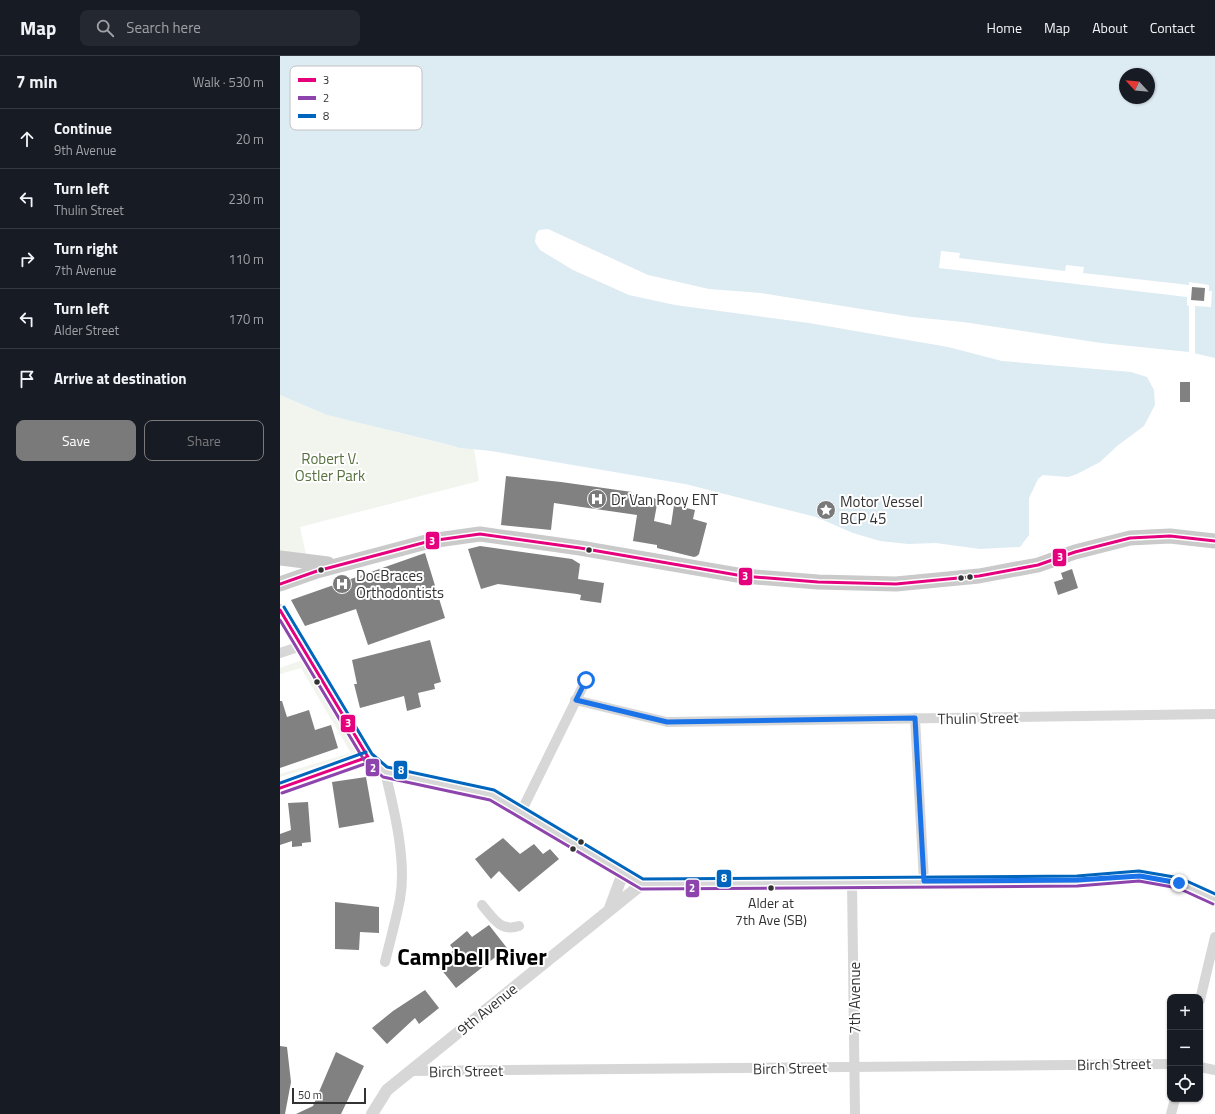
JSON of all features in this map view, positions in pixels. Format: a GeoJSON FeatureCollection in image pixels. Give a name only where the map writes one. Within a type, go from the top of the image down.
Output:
{"type":"FeatureCollection","features":[{"type":"Feature","properties":{"kind":"main road"},"geometry":{"type":"LineString","coordinates":[[280,584],[316,571],[430,541],[480,534],[580,548],[743,576],[818,582],[896,584],[979,576],[1038,565],[1075,552],[1130,538],[1170,536],[1215,540]]}},
{"type":"Feature","properties":{"kind":"main road"},"geometry":{"type":"LineString","coordinates":[[280,558],[337,565]]}},
{"type":"Feature","properties":{"kind":"street"},"geometry":{"type":"LineString","coordinates":[[280,610],[368,757],[385,772],[492,795],[642,884],[1077,880],[1140,876],[1179,883],[1215,899]]}},
{"type":"Feature","properties":{"kind":"street"},"geometry":{"type":"LineString","coordinates":[[280,653],[301,646]]}},
{"type":"Feature","properties":{"kind":"street"},"geometry":{"type":"LineString","coordinates":[[521,812],[586,680]]}},
{"type":"Feature","properties":{"kind":"street","name":"Thulin Street"},"geometry":{"type":"LineString","coordinates":[[576,700],[667,722],[1215,714]]}},
{"type":"Feature","properties":{"kind":"street"},"geometry":{"type":"LineString","coordinates":[[915,718],[924,881]]}},
{"type":"Feature","properties":{"kind":"street"},"geometry":{"type":"LineString","coordinates":[[280,788],[368,757]]}},
{"type":"Feature","properties":{"kind":"street"},"geometry":{"type":"LineString","coordinates":[[385,772],[389,785],[396,828],[401,875],[400,898],[385,962]]}},
{"type":"Feature","properties":{"kind":"street"},"geometry":{"type":"LineString","coordinates":[[610,909],[623,873]]}},
{"type":"Feature","properties":{"kind":"street","name":"7th Avenue"},"geometry":{"type":"LineString","coordinates":[[852,882],[855,1114]]}},
{"type":"Feature","properties":{"kind":"street","name":"9th Avenue"},"geometry":{"type":"LineString","coordinates":[[372,1114],[387,1090],[642,884]]}},
{"type":"Feature","properties":{"kind":"street"},"geometry":{"type":"LineString","coordinates":[[482,905],[499,924],[506,928],[519,926]]}},
{"type":"Feature","properties":{"kind":"street"},"geometry":{"type":"LineString","coordinates":[[1201,994],[1215,936]]}},
{"type":"Feature","properties":{"kind":"street","name":"Birch Street"},"geometry":{"type":"LineString","coordinates":[[411,1071],[1167,1064]]}},
{"type":"Feature","properties":{"kind":"street"},"geometry":{"type":"LineString","coordinates":[[1203,1068],[1215,1070]]}},
{"type":"Feature","properties":{"kind":"street"},"geometry":{"type":"LineString","coordinates":[[1171,1114],[1174,1102]]}},
{"type":"Feature","properties":{"kind":"green space","name":"Robert V. Ostler Park"},"geometry":{"type":"Polygon","coordinates":[[[280,395],[327,415],[460,448],[474,449],[479,481],[300,527],[307,559],[280,553],[280,395]]]}},
{"type":"Feature","properties":{"kind":"green space"},"geometry":{"type":"Polygon","coordinates":[[[302,660],[337,719],[341,718],[362,753],[280,777],[280,774],[351,753],[301,668],[280,674],[280,668],[302,660]]]}},
{"type":"Feature","properties":{"kind":"shaded area"},"geometry":{"type":"Polygon","coordinates":[[[280,56],[1215,56],[1215,358],[1189,352],[1101,343],[963,322],[912,317],[761,293],[709,289],[648,275],[548,229],[539,230],[536,234],[535,242],[540,250],[573,270],[629,295],[675,305],[809,323],[948,347],[1002,361],[1131,372],[1147,377],[1154,390],[1155,405],[1144,426],[1117,446],[1100,462],[1077,474],[1068,477],[1043,475],[1038,479],[1029,498],[1029,535],[1020,547],[980,549],[936,543],[908,544],[880,541],[853,533],[816,517],[685,484],[491,451],[460,448],[327,415],[280,395],[280,56]]]}},
{"type":"Feature","properties":{"kind":"pier"},"geometry":{"type":"Polygon","coordinates":[[[941,251],[960,253],[959,258],[1065,271],[1066,265],[1084,267],[1083,273],[1189,285],[1189,282],[1209,285],[1209,291],[1212,291],[1211,307],[1195,306],[1195,356],[1189,354],[1189,306],[1187,305],[1187,297],[939,268],[941,251]]]}},
{"type":"Feature","properties":{"kind":"building"},"geometry":{"type":"Polygon","coordinates":[[[1192,287],[1205,288],[1204,301],[1191,300],[1192,287]]]}},
{"type":"Feature","properties":{"kind":"building"},"geometry":{"type":"Polygon","coordinates":[[[1180,382],[1190,382],[1190,402],[1180,402],[1180,382]]]}},
{"type":"Feature","properties":{"kind":"building"},"geometry":{"type":"Polygon","coordinates":[[[506,476],[632,492],[632,495],[658,499],[654,521],[671,525],[674,505],[695,510],[693,519],[707,523],[699,554],[694,557],[657,548],[657,545],[633,541],[637,515],[554,503],[551,530],[501,525],[506,476]]]}},
{"type":"Feature","properties":{"kind":"building"},"geometry":{"type":"Polygon","coordinates":[[[480,546],[572,559],[580,564],[578,579],[604,583],[601,603],[580,600],[581,595],[577,594],[498,584],[481,589],[468,549],[480,546]]]}},
{"type":"Feature","properties":{"kind":"building"},"geometry":{"type":"Polygon","coordinates":[[[425,553],[445,618],[368,645],[356,609],[305,626],[291,600],[425,553]]]}},
{"type":"Feature","properties":{"kind":"building"},"geometry":{"type":"Polygon","coordinates":[[[1072,569],[1078,588],[1058,595],[1054,582],[1063,579],[1061,573],[1072,569]]]}},
{"type":"Feature","properties":{"kind":"building"},"geometry":{"type":"Polygon","coordinates":[[[430,640],[441,682],[434,684],[435,689],[418,693],[421,707],[407,711],[404,696],[360,708],[354,684],[357,684],[352,660],[430,640]]]}},
{"type":"Feature","properties":{"kind":"building"},"geometry":{"type":"Polygon","coordinates":[[[280,701],[282,701],[287,717],[309,710],[315,730],[331,725],[338,748],[280,768],[280,701]]]}},
{"type":"Feature","properties":{"kind":"building"},"geometry":{"type":"Polygon","coordinates":[[[366,777],[374,822],[339,828],[332,782],[366,777]]]}},
{"type":"Feature","properties":{"kind":"building"},"geometry":{"type":"Polygon","coordinates":[[[308,802],[311,842],[302,843],[302,846],[292,847],[292,841],[280,845],[280,834],[291,830],[288,803],[308,802]]]}},
{"type":"Feature","properties":{"kind":"building"},"geometry":{"type":"Polygon","coordinates":[[[503,838],[520,854],[534,844],[543,854],[550,849],[559,859],[519,892],[499,871],[491,879],[475,859],[503,838]]]}},
{"type":"Feature","properties":{"kind":"building"},"geometry":{"type":"Polygon","coordinates":[[[335,902],[379,907],[379,933],[360,932],[359,950],[335,949],[335,902]]]}},
{"type":"Feature","properties":{"kind":"building"},"geometry":{"type":"Polygon","coordinates":[[[489,925],[507,948],[456,988],[437,964],[454,950],[450,945],[467,931],[472,937],[489,925]]]}},
{"type":"Feature","properties":{"kind":"building"},"geometry":{"type":"Polygon","coordinates":[[[425,990],[439,1008],[419,1024],[415,1018],[387,1044],[372,1028],[393,1011],[425,990]]]}},
{"type":"Feature","properties":{"kind":"building"},"geometry":{"type":"Polygon","coordinates":[[[280,1046],[287,1047],[291,1082],[285,1114],[280,1114],[280,1046]]]}},
{"type":"Feature","properties":{"kind":"building"},"geometry":{"type":"Polygon","coordinates":[[[336,1052],[364,1066],[341,1114],[296,1114],[313,1106],[336,1052]]]}},
{"type":"Feature","properties":{"kind":"transit line","name":"3"},"geometry":{"type":"LineString","coordinates":[[280,584],[317,571],[430,541],[480,534],[580,548],[743,576],[818,582],[896,584],[979,576],[1038,565],[1075,552],[1130,538],[1170,536],[1215,541]]}},
{"type":"Feature","properties":{"kind":"transit line","name":"8"},"geometry":{"type":"LineString","coordinates":[[284,607],[372,754],[387,767],[494,790],[643,879],[1077,876],[1139,871],[1180,878],[1215,894]]}},
{"type":"Feature","properties":{"kind":"transit line","name":"3"},"geometry":{"type":"LineString","coordinates":[[280,610],[368,757],[280,788]]}},
{"type":"Feature","properties":{"kind":"transit line","name":"2"},"geometry":{"type":"LineString","coordinates":[[280,620],[364,760],[383,777],[490,800],[641,889],[1077,886],[1139,881],[1178,888],[1213,904]]}},
{"type":"Feature","properties":{"kind":"transit line","name":"8"},"geometry":{"type":"LineString","coordinates":[[280,783],[366,752]]}},
{"type":"Feature","properties":{"kind":"transit line","name":"2"},"geometry":{"type":"LineString","coordinates":[[282,793],[370,762]]}},
{"type":"Feature","properties":{"kind":"place","name":"Dr Van Rooy ENT"},"geometry":{"type":"Point","coordinates":[597,499]}},
{"type":"Feature","properties":{"kind":"place","name":"Motor Vessel BCP 45"},"geometry":{"type":"Point","coordinates":[826,510]}},
{"type":"Feature","properties":{"kind":"place","name":"DocBraces Orthodontists"},"geometry":{"type":"Point","coordinates":[342,584]}},
{"type":"Feature","properties":{"kind":"place","name":"Alder at 7th Ave (SB)"},"geometry":{"type":"Point","coordinates":[771,888]}},
{"type":"Feature","properties":{"kind":"district","name":"Campbell River"},"geometry":{"type":"Point","coordinates":[472,956]}},
{"type":"Feature","properties":{"kind":"route"},"geometry":{"type":"LineString","coordinates":[[586,680],[576,700],[667,722],[915,718],[924,881],[1077,880],[1140,876],[1179,883]]}}]}
